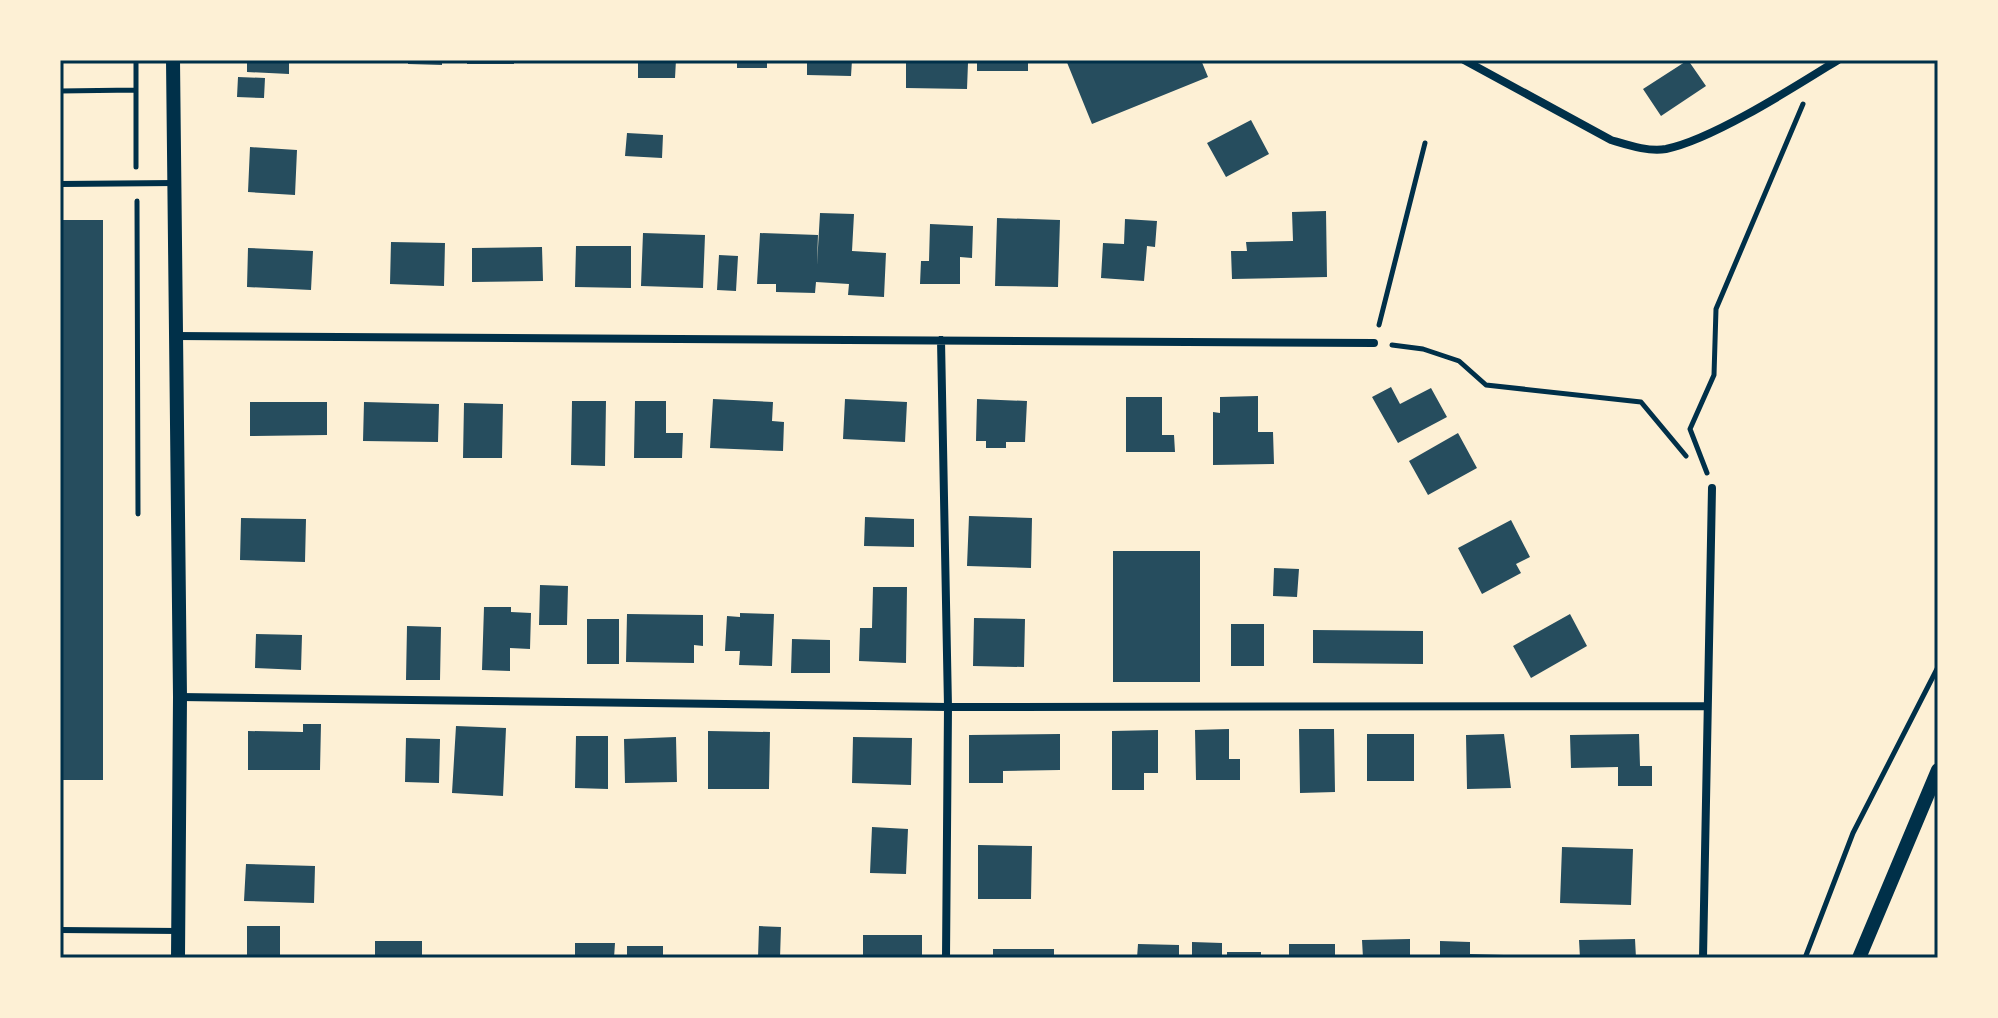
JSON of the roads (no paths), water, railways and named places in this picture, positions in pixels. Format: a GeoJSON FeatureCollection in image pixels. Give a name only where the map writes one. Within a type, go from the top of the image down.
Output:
{"type":"FeatureCollection","features":[{"type":"Feature","properties":{"kind":"street"},"geometry":{"type":"LineString","coordinates":[[173,60],[180,697],[178,958]]}},
{"type":"Feature","properties":{"kind":"street"},"geometry":{"type":"LineString","coordinates":[[1464,60],[1611,140],[1636,147],[1665,149],[1703,136],[1838,60]]}},
{"type":"Feature","properties":{"kind":"street"},"geometry":{"type":"LineString","coordinates":[[175,336],[1374,343]]}},
{"type":"Feature","properties":{"kind":"street"},"geometry":{"type":"LineString","coordinates":[[941,340],[948,707],[946,958]]}},
{"type":"Feature","properties":{"kind":"street"},"geometry":{"type":"LineString","coordinates":[[1703,958],[1712,488]]}},
{"type":"Feature","properties":{"kind":"street"},"geometry":{"type":"LineString","coordinates":[[180,697],[948,707],[1707,706]]}},
{"type":"Feature","properties":{"kind":"street"},"geometry":{"type":"LineString","coordinates":[[1859,958],[1938,771]]}},
{"type":"Feature","properties":{"kind":"lane"},"geometry":{"type":"LineString","coordinates":[[60,184],[175,183]]}},
{"type":"Feature","properties":{"kind":"lane"},"geometry":{"type":"LineString","coordinates":[[60,930],[178,931]]}}]}
